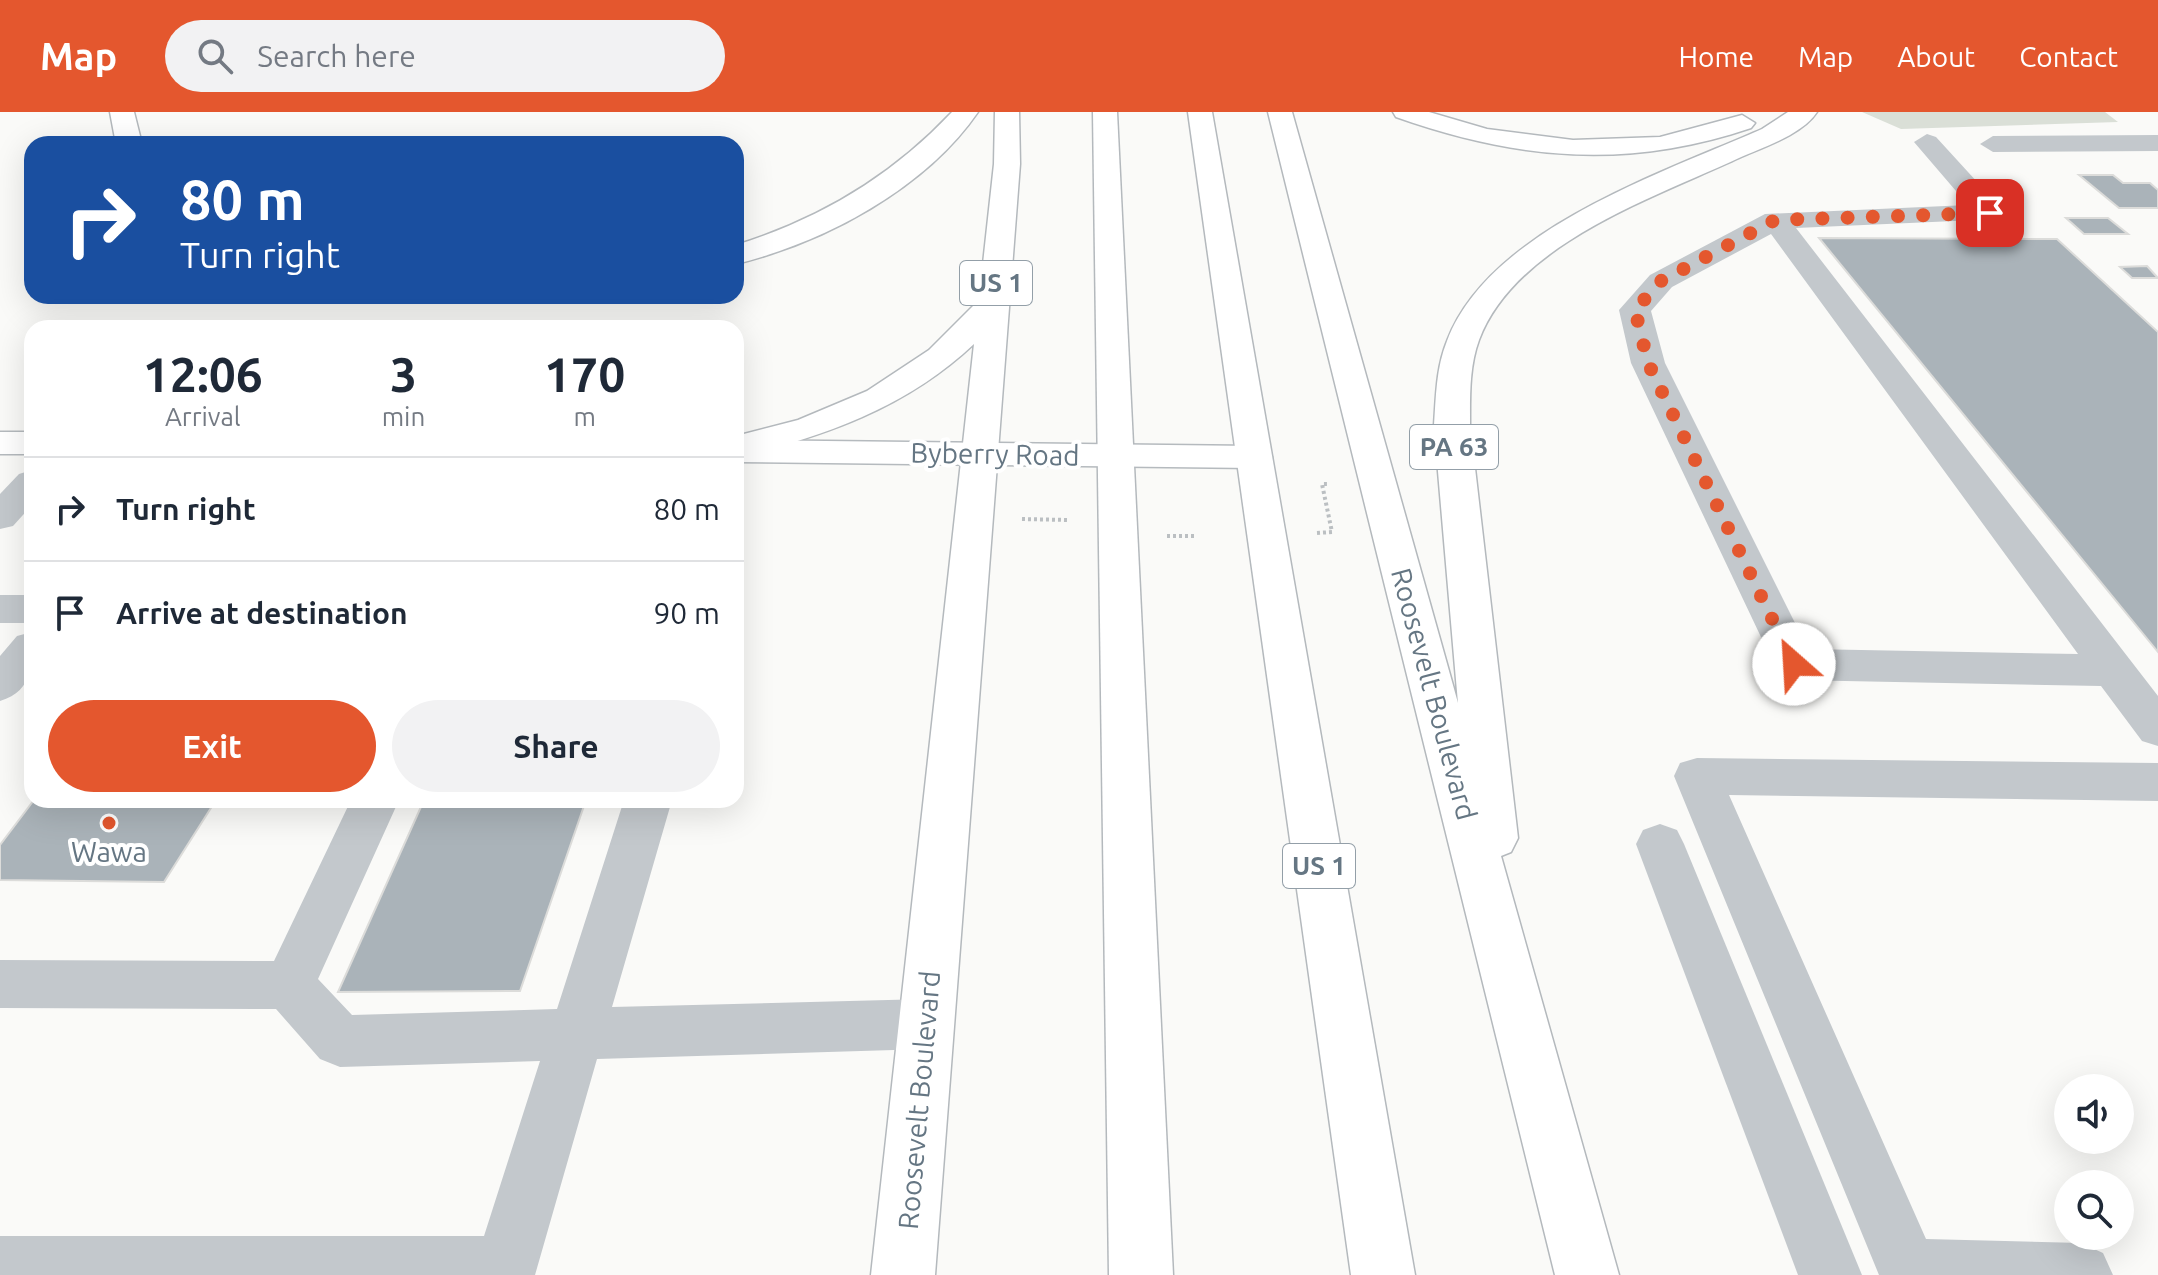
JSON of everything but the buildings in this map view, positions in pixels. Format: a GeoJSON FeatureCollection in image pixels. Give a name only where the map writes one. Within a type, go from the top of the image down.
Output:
{"type":"FeatureCollection","features":[{"type":"Feature","properties":{"kind":"main road"},"geometry":{"type":"LineString","coordinates":[[122,112],[127,136]]}},
{"type":"Feature","properties":{"kind":"main road"},"geometry":{"type":"LineString","coordinates":[[744,252],[820,224],[882,189],[934,148],[966,112]]}},
{"type":"Feature","properties":{"kind":"main road","name":"Roosevelt Boulevard"},"geometry":{"type":"LineString","coordinates":[[903,1275],[1007,164],[1007,112]]}},
{"type":"Feature","properties":{"kind":"main road"},"geometry":{"type":"LineString","coordinates":[[1105,112],[1141,1275]]}},
{"type":"Feature","properties":{"kind":"main road","name":"US 1"},"geometry":{"type":"LineString","coordinates":[[1200,112],[1383,1275]]}},
{"type":"Feature","properties":{"kind":"main road","name":"Roosevelt Boulevard"},"geometry":{"type":"LineString","coordinates":[[1280,112],[1587,1275]]}},
{"type":"Feature","properties":{"kind":"main road"},"geometry":{"type":"LineString","coordinates":[[1405,112],[1503,139],[1604,147],[1698,138],[1723,131],[1761,112]]}},
{"type":"Feature","properties":{"kind":"main road","name":"PA 63"},"geometry":{"type":"LineString","coordinates":[[1508,976],[1452,425],[1454,367],[1462,340],[1489,291],[1546,241],[1771,134],[1805,112]]}},
{"type":"Feature","properties":{"kind":"main road"},"geometry":{"type":"LineString","coordinates":[[744,447],[814,427],[890,394],[953,351],[994,302]]}},
{"type":"Feature","properties":{"kind":"main road"},"geometry":{"type":"LineString","coordinates":[[0,443],[24,443]]}},
{"type":"Feature","properties":{"kind":"main road","name":"Byberry Road"},"geometry":{"type":"LineString","coordinates":[[744,449],[1254,457]]}},
{"type":"Feature","properties":{"kind":"street"},"geometry":{"type":"LineString","coordinates":[[1927,142],[1990,213],[1775,220],[1661,281],[1635,310],[1648,363],[1794,664],[2114,670]]}},
{"type":"Feature","properties":{"kind":"street"},"geometry":{"type":"LineString","coordinates":[[1993,144],[2158,143]]}},
{"type":"Feature","properties":{"kind":"street"},"geometry":{"type":"LineString","coordinates":[[1775,220],[2158,729]]}},
{"type":"Feature","properties":{"kind":"street"},"geometry":{"type":"LineString","coordinates":[[0,517],[24,491]]}},
{"type":"Feature","properties":{"kind":"street"},"geometry":{"type":"LineString","coordinates":[[0,609],[24,609]]}},
{"type":"Feature","properties":{"kind":"street"},"geometry":{"type":"LineString","coordinates":[[0,685],[24,656]]}},
{"type":"Feature","properties":{"kind":"street"},"geometry":{"type":"LineString","coordinates":[[2081,1275],[1908,1270],[1697,776],[2158,782]]}},
{"type":"Feature","properties":{"kind":"street"},"geometry":{"type":"LineString","coordinates":[[289,985],[371,808]]}},
{"type":"Feature","properties":{"kind":"street"},"geometry":{"type":"LineString","coordinates":[[0,1267],[504,1271],[646,808]]}},
{"type":"Feature","properties":{"kind":"street"},"geometry":{"type":"LineString","coordinates":[[1660,844],[1830,1275]]}},
{"type":"Feature","properties":{"kind":"street"},"geometry":{"type":"LineString","coordinates":[[0,984],[289,985],[340,1041],[927,1024]]}},
{"type":"Feature","properties":{"kind":"path"},"geometry":{"type":"LineString","coordinates":[[1312,533],[1332,532],[1322,484],[1342,484]]}},
{"type":"Feature","properties":{"kind":"path"},"geometry":{"type":"LineString","coordinates":[[1017,519],[1078,520]]}},
{"type":"Feature","properties":{"kind":"path"},"geometry":{"type":"LineString","coordinates":[[1162,537],[1194,536]]}},
{"type":"Feature","properties":{"kind":"shaded area"},"geometry":{"type":"Polygon","coordinates":[[[1862,112],[2105,112],[2118,122],[1901,129],[1862,112]]]}},
{"type":"Feature","properties":{"kind":"place","name":"Wawa"},"geometry":{"type":"Point","coordinates":[109,823]}},
{"type":"Feature","properties":{"kind":"route"},"geometry":{"type":"LineString","coordinates":[[1794,664],[1648,363],[1635,310],[1661,281],[1775,220],[1990,213]]}}]}
